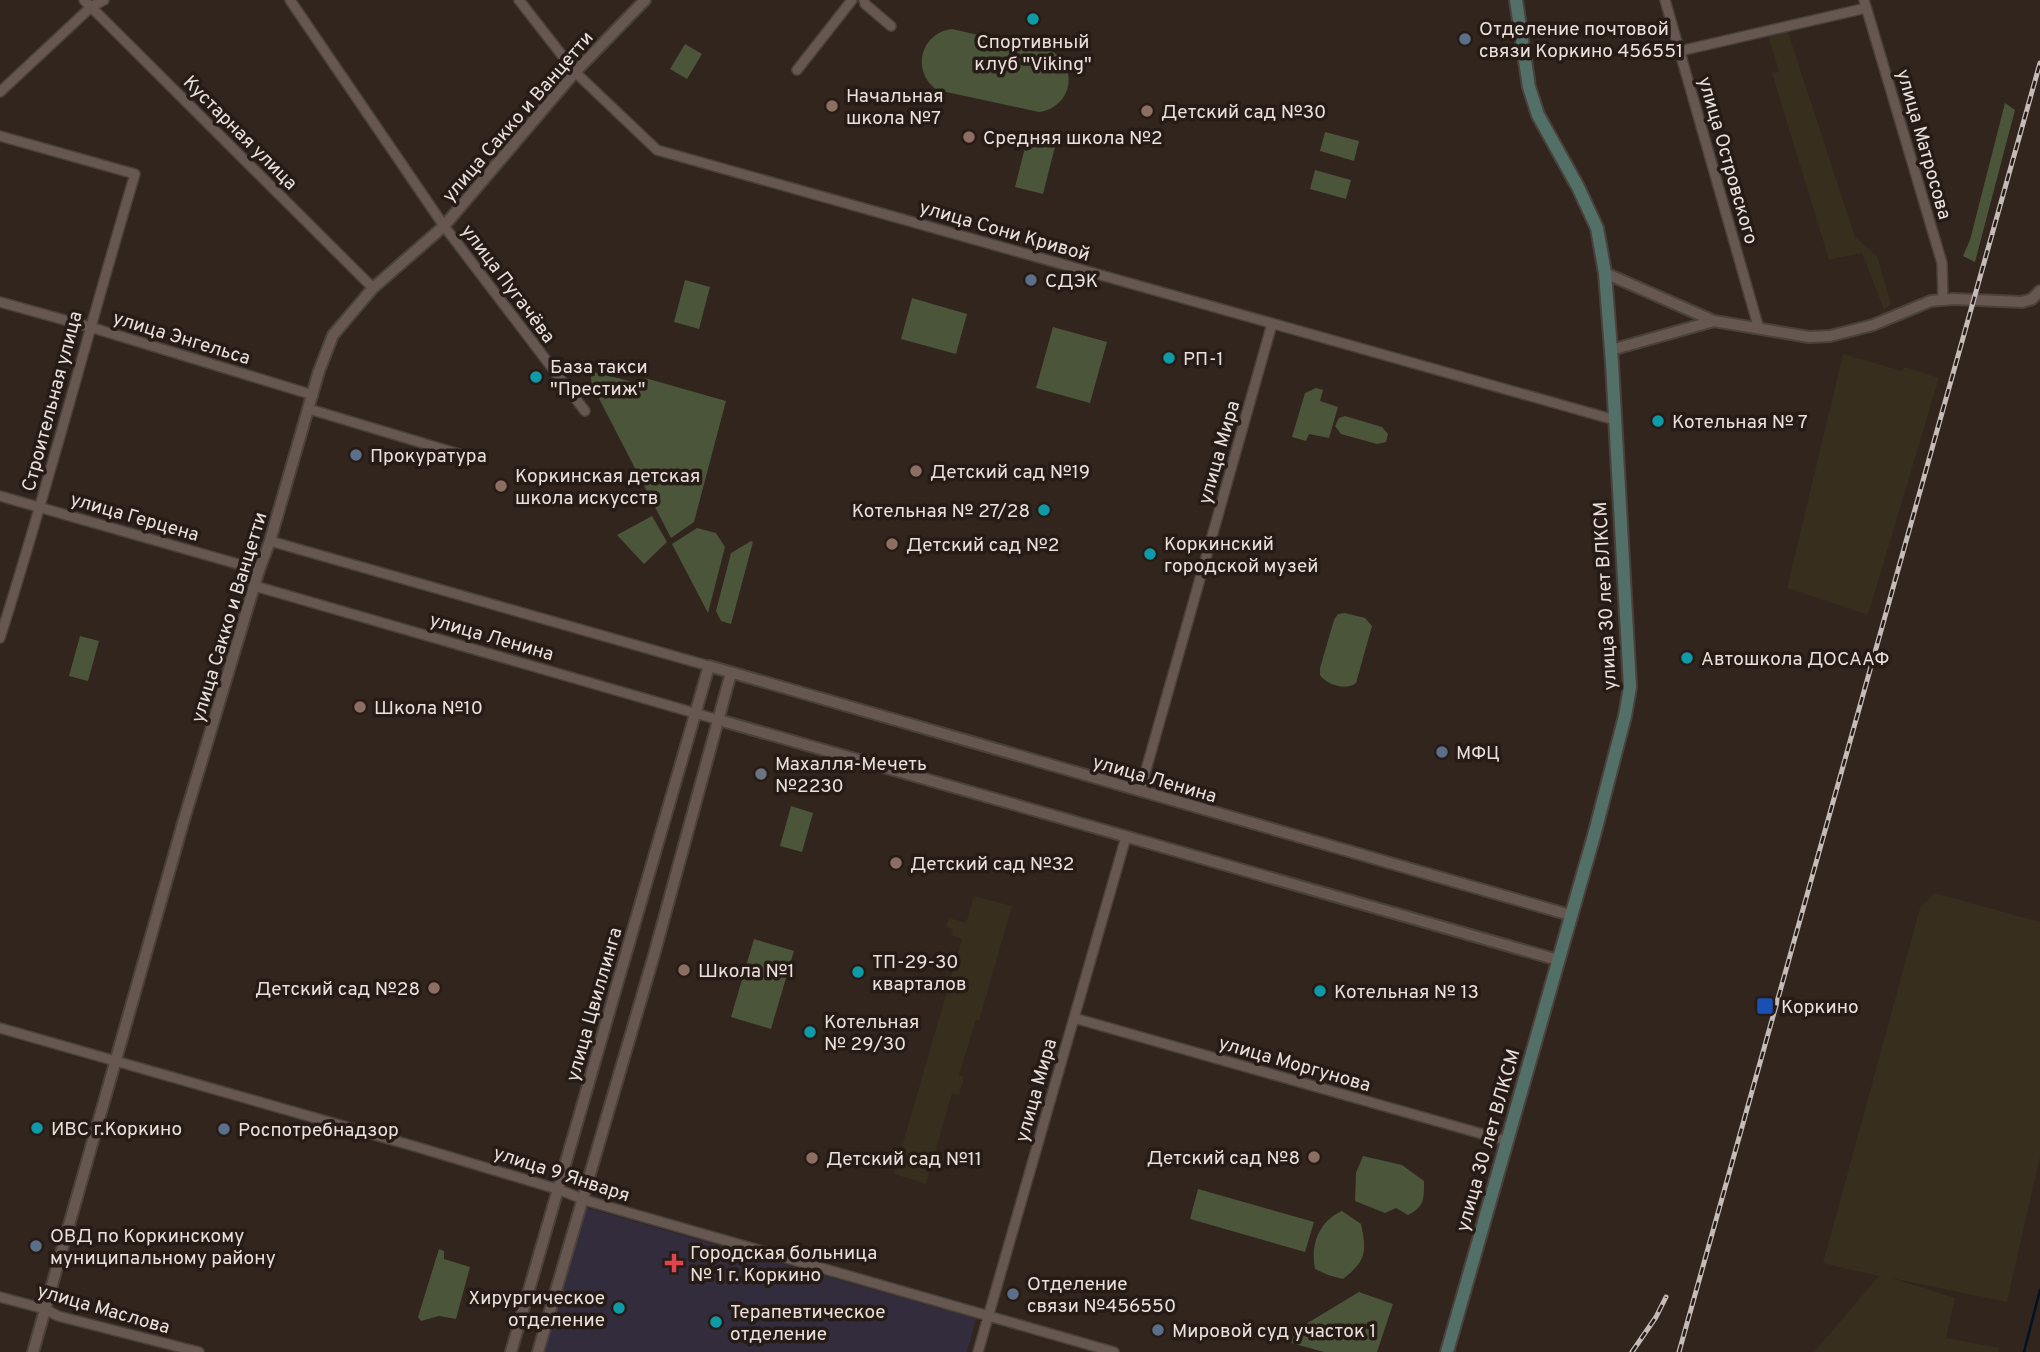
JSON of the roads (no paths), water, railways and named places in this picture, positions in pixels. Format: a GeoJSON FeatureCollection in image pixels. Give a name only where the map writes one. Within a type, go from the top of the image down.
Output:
{"type":"FeatureCollection","features":[{"type":"Feature","properties":{"kind":"main road","name":"улица 30 лет ВЛКСМ"},"geometry":{"type":"LineString","coordinates":[[1447,1352],[1595,832],[1630,688],[1605,273],[1597,228],[1578,187],[1538,115],[1531,94],[1516,0]]}},
{"type":"Feature","properties":{"kind":"street"},"geometry":{"type":"LineString","coordinates":[[0,92],[87,4],[104,0]]}},
{"type":"Feature","properties":{"kind":"street","name":"улица Пугачёва"},"geometry":{"type":"LineString","coordinates":[[290,0],[444,226],[586,411]]}},
{"type":"Feature","properties":{"kind":"street","name":"улица Сони Кривой"},"geometry":{"type":"LineString","coordinates":[[519,0],[575,72],[657,150],[1615,420]]}},
{"type":"Feature","properties":{"kind":"street","name":"улица Сакко и Ванцетти"},"geometry":{"type":"LineString","coordinates":[[33,1352],[183,823],[333,335],[373,288],[444,226],[575,72],[645,0]]}},
{"type":"Feature","properties":{"kind":"street"},"geometry":{"type":"LineString","coordinates":[[797,70],[852,0]]}},
{"type":"Feature","properties":{"kind":"street"},"geometry":{"type":"LineString","coordinates":[[864,0],[865,4],[891,26]]}},
{"type":"Feature","properties":{"kind":"street","name":"улица Островского"},"geometry":{"type":"LineString","coordinates":[[1665,0],[1759,329]]}},
{"type":"Feature","properties":{"kind":"street","name":"Кустарная улица"},"geometry":{"type":"LineString","coordinates":[[87,4],[373,288]]}},
{"type":"Feature","properties":{"kind":"street"},"geometry":{"type":"LineString","coordinates":[[1680,51],[1865,4]]}},
{"type":"Feature","properties":{"kind":"street","name":"улица Матросова"},"geometry":{"type":"LineString","coordinates":[[1865,4],[1942,263],[1943,299]]}},
{"type":"Feature","properties":{"kind":"street","name":"Строительная улица"},"geometry":{"type":"LineString","coordinates":[[0,136],[135,174],[0,638]]}},
{"type":"Feature","properties":{"kind":"street"},"geometry":{"type":"LineString","coordinates":[[1605,273],[1714,321],[1798,336],[1830,336],[1873,325],[1931,301],[1943,299],[2013,303],[2040,301]]}},
{"type":"Feature","properties":{"kind":"street"},"geometry":{"type":"LineString","coordinates":[[2022,302],[2032,299],[2040,291]]}},
{"type":"Feature","properties":{"kind":"street","name":"улица Энгельса"},"geometry":{"type":"LineString","coordinates":[[0,302],[313,396]]}},
{"type":"Feature","properties":{"kind":"street"},"geometry":{"type":"LineString","coordinates":[[1611,350],[1714,321]]}},
{"type":"Feature","properties":{"kind":"street","name":"улица Мира"},"geometry":{"type":"LineString","coordinates":[[1140,791],[1272,324]]}},
{"type":"Feature","properties":{"kind":"street"},"geometry":{"type":"LineString","coordinates":[[309,409],[459,454]]}},
{"type":"Feature","properties":{"kind":"street","name":"улица Герцена"},"geometry":{"type":"LineString","coordinates":[[0,496],[259,570]]}},
{"type":"Feature","properties":{"kind":"street","name":"улица Ленина"},"geometry":{"type":"LineString","coordinates":[[270,541],[1570,915]]}},
{"type":"Feature","properties":{"kind":"street","name":"улица Ленина"},"geometry":{"type":"LineString","coordinates":[[255,586],[1558,960]]}},
{"type":"Feature","properties":{"kind":"street","name":"улица Цвиллинга"},"geometry":{"type":"LineString","coordinates":[[511,1352],[709,666]]}},
{"type":"Feature","properties":{"kind":"street"},"geometry":{"type":"LineString","coordinates":[[538,1352],[654,955],[731,673]]}},
{"type":"Feature","properties":{"kind":"street","name":"улица Мира"},"geometry":{"type":"LineString","coordinates":[[978,1352],[1126,837]]}},
{"type":"Feature","properties":{"kind":"street","name":"улица Моргунова"},"geometry":{"type":"LineString","coordinates":[[1074,1018],[1507,1142]]}},
{"type":"Feature","properties":{"kind":"street","name":"улица 9 Января"},"geometry":{"type":"LineString","coordinates":[[0,1028],[557,1189],[583,1200],[1114,1352]]}},
{"type":"Feature","properties":{"kind":"street","name":"улица Маслова"},"geometry":{"type":"LineString","coordinates":[[0,1297],[45,1309],[58,1316],[199,1352]]}},
{"type":"Feature","properties":{"kind":"waterway"},"geometry":{"type":"LineString","coordinates":[[2024,1352],[2040,1290]]}},
{"type":"Feature","properties":{"kind":"railway"},"geometry":{"type":"LineString","coordinates":[[1679,1352],[2040,63]]}},
{"type":"Feature","properties":{"kind":"railway"},"geometry":{"type":"LineString","coordinates":[[1632,1352],[1666,1297]]}},
{"type":"Feature","properties":{"kind":"place","name":"Спортивный клуб \"Viking\""},"geometry":{"type":"Point","coordinates":[1033,19]}},
{"type":"Feature","properties":{"kind":"place","name":"Отделение почтовой связи Коркино 456551"},"geometry":{"type":"Point","coordinates":[1465,39]}},
{"type":"Feature","properties":{"kind":"place","name":"Начальная школа №7"},"geometry":{"type":"Point","coordinates":[832,106]}},
{"type":"Feature","properties":{"kind":"place","name":"Детский сад №30"},"geometry":{"type":"Point","coordinates":[1147,111]}},
{"type":"Feature","properties":{"kind":"place","name":"Средняя школа №2"},"geometry":{"type":"Point","coordinates":[969,137]}},
{"type":"Feature","properties":{"kind":"place","name":"СДЭК"},"geometry":{"type":"Point","coordinates":[1031,280]}},
{"type":"Feature","properties":{"kind":"place","name":"РП-1"},"geometry":{"type":"Point","coordinates":[1169,358]}},
{"type":"Feature","properties":{"kind":"place","name":"База такси \"Престиж\""},"geometry":{"type":"Point","coordinates":[536,377]}},
{"type":"Feature","properties":{"kind":"place","name":"Котельная № 7"},"geometry":{"type":"Point","coordinates":[1658,421]}},
{"type":"Feature","properties":{"kind":"place","name":"Прокуратура"},"geometry":{"type":"Point","coordinates":[356,455]}},
{"type":"Feature","properties":{"kind":"place","name":"Детский сад №19"},"geometry":{"type":"Point","coordinates":[916,471]}},
{"type":"Feature","properties":{"kind":"place","name":"Коркинская детская школа искусств"},"geometry":{"type":"Point","coordinates":[501,486]}},
{"type":"Feature","properties":{"kind":"place","name":"Котельная № 27/28"},"geometry":{"type":"Point","coordinates":[1044,510]}},
{"type":"Feature","properties":{"kind":"place","name":"Детский сад №2"},"geometry":{"type":"Point","coordinates":[892,544]}},
{"type":"Feature","properties":{"kind":"place","name":"Коркинский городской музей"},"geometry":{"type":"Point","coordinates":[1150,554]}},
{"type":"Feature","properties":{"kind":"place","name":"Автошкола ДОСААФ"},"geometry":{"type":"Point","coordinates":[1687,658]}},
{"type":"Feature","properties":{"kind":"place","name":"Школа №10"},"geometry":{"type":"Point","coordinates":[360,707]}},
{"type":"Feature","properties":{"kind":"place","name":"МФЦ"},"geometry":{"type":"Point","coordinates":[1442,752]}},
{"type":"Feature","properties":{"kind":"place","name":"Махалля-Мечеть №2230"},"geometry":{"type":"Point","coordinates":[761,774]}},
{"type":"Feature","properties":{"kind":"place","name":"Детский сад №32"},"geometry":{"type":"Point","coordinates":[896,863]}},
{"type":"Feature","properties":{"kind":"place","name":"Школа №1"},"geometry":{"type":"Point","coordinates":[684,970]}},
{"type":"Feature","properties":{"kind":"place","name":"ТП-29-30 кварталов"},"geometry":{"type":"Point","coordinates":[858,972]}},
{"type":"Feature","properties":{"kind":"place","name":"Детский сад №28"},"geometry":{"type":"Point","coordinates":[434,988]}},
{"type":"Feature","properties":{"kind":"place","name":"Котельная № 13"},"geometry":{"type":"Point","coordinates":[1320,991]}},
{"type":"Feature","properties":{"kind":"place","name":"Коркино"},"geometry":{"type":"Point","coordinates":[1765,1006]}},
{"type":"Feature","properties":{"kind":"place","name":"Котельная № 29/30"},"geometry":{"type":"Point","coordinates":[810,1032]}},
{"type":"Feature","properties":{"kind":"place","name":"ИВС г.Коркино"},"geometry":{"type":"Point","coordinates":[37,1128]}},
{"type":"Feature","properties":{"kind":"place","name":"Роспотребнадзор"},"geometry":{"type":"Point","coordinates":[224,1129]}},
{"type":"Feature","properties":{"kind":"place","name":"Детский сад №8"},"geometry":{"type":"Point","coordinates":[1314,1157]}},
{"type":"Feature","properties":{"kind":"place","name":"Детский сад №11"},"geometry":{"type":"Point","coordinates":[812,1158]}},
{"type":"Feature","properties":{"kind":"place","name":"ОВД по Коркинскому муниципальному району"},"geometry":{"type":"Point","coordinates":[36,1246]}},
{"type":"Feature","properties":{"kind":"place","name":"Городская больница № 1 г. Коркино"},"geometry":{"type":"Point","coordinates":[674,1263]}},
{"type":"Feature","properties":{"kind":"place","name":"Отделение связи №456550"},"geometry":{"type":"Point","coordinates":[1013,1294]}},
{"type":"Feature","properties":{"kind":"place","name":"Хирургическое отделение"},"geometry":{"type":"Point","coordinates":[619,1308]}},
{"type":"Feature","properties":{"kind":"place","name":"Терапевтическое отделение"},"geometry":{"type":"Point","coordinates":[716,1322]}},
{"type":"Feature","properties":{"kind":"place","name":"Мировой суд участок 1"},"geometry":{"type":"Point","coordinates":[1158,1330]}}]}
